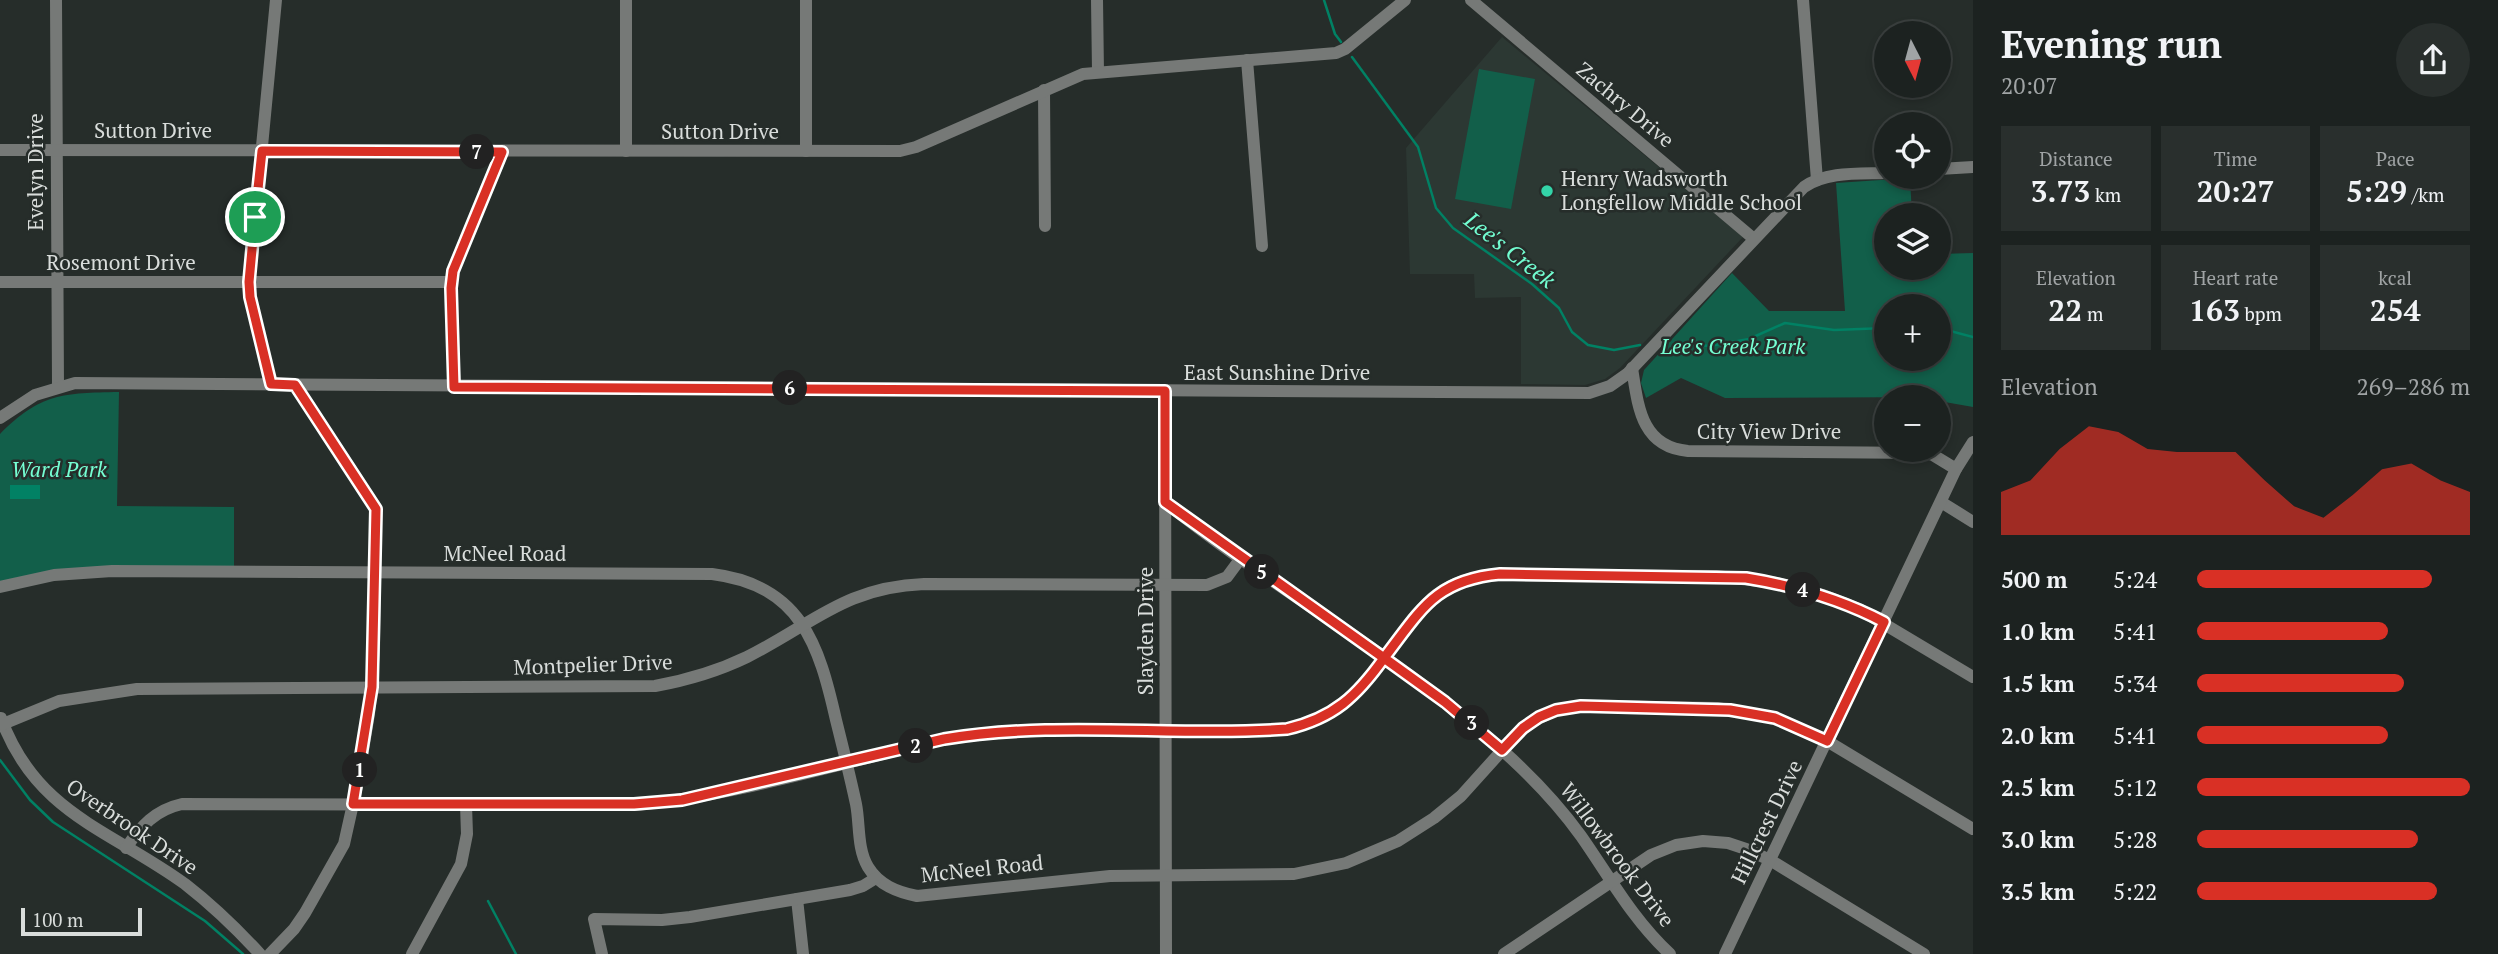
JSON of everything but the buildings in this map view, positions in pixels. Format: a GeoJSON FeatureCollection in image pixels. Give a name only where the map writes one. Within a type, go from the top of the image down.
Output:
{"type":"FeatureCollection","features":[{"type":"Feature","properties":{"kind":"street","name":"Evelyn Drive"},"geometry":{"type":"LineString","coordinates":[[55,0],[58,386]]}},
{"type":"Feature","properties":{"kind":"street"},"geometry":{"type":"LineString","coordinates":[[271,384],[250,297],[249,282],[276,0]]}},
{"type":"Feature","properties":{"kind":"street"},"geometry":{"type":"LineString","coordinates":[[626,0],[626,151]]}},
{"type":"Feature","properties":{"kind":"street"},"geometry":{"type":"LineString","coordinates":[[806,0],[806,151]]}},
{"type":"Feature","properties":{"kind":"street"},"geometry":{"type":"LineString","coordinates":[[1097,0],[1098,72]]}},
{"type":"Feature","properties":{"kind":"street","name":"Sutton Drive"},"geometry":{"type":"LineString","coordinates":[[0,150],[900,152],[1083,74],[1336,53],[1345,49],[1405,0]]}},
{"type":"Feature","properties":{"kind":"street","name":"Zachry Drive"},"geometry":{"type":"LineString","coordinates":[[1471,0],[1754,239]]}},
{"type":"Feature","properties":{"kind":"street"},"geometry":{"type":"LineString","coordinates":[[1803,0],[1816,180],[1874,174]]}},
{"type":"Feature","properties":{"kind":"street"},"geometry":{"type":"LineString","coordinates":[[1247,60],[1262,246]]}},
{"type":"Feature","properties":{"kind":"street"},"geometry":{"type":"LineString","coordinates":[[1044,90],[1045,226]]}},
{"type":"Feature","properties":{"kind":"street"},"geometry":{"type":"LineString","coordinates":[[454,387],[452,282],[457,260],[502,152]]}},
{"type":"Feature","properties":{"kind":"street"},"geometry":{"type":"LineString","coordinates":[[1951,168],[1973,167]]}},
{"type":"Feature","properties":{"kind":"street","name":"East Sunshine Drive"},"geometry":{"type":"LineString","coordinates":[[0,418],[23,401],[58,386],[75,383],[1589,393],[1610,386],[1632,368],[1804,187],[1816,180]]}},
{"type":"Feature","properties":{"kind":"street","name":"Rosemont Drive"},"geometry":{"type":"LineString","coordinates":[[0,282],[452,282]]}},
{"type":"Feature","properties":{"kind":"street","name":"City View Drive"},"geometry":{"type":"LineString","coordinates":[[1632,368],[1637,404],[1645,424],[1656,438],[1668,447],[1688,451],[1924,453],[1933,455],[1956,470]]}},
{"type":"Feature","properties":{"kind":"street"},"geometry":{"type":"LineString","coordinates":[[270,954],[294,929],[340,854],[353,804],[372,687],[376,509],[295,385]]}},
{"type":"Feature","properties":{"kind":"street","name":"Slayden Drive"},"geometry":{"type":"LineString","coordinates":[[1165,391],[1166,954]]}},
{"type":"Feature","properties":{"kind":"street","name":"Hillcrest Drive"},"geometry":{"type":"LineString","coordinates":[[1725,954],[1956,470],[1973,442]]}},
{"type":"Feature","properties":{"kind":"street","name":"Willowbrook Drive"},"geometry":{"type":"LineString","coordinates":[[1165,502],[1445,702],[1502,750],[1551,798],[1580,834],[1638,920],[1670,954]]}},
{"type":"Feature","properties":{"kind":"street"},"geometry":{"type":"LineString","coordinates":[[1941,502],[1973,522]]}},
{"type":"Feature","properties":{"kind":"street","name":"Montpelier Drive"},"geometry":{"type":"LineString","coordinates":[[1,721],[59,701],[124,690],[655,686],[706,674],[746,657],[802,624],[857,596],[877,589],[908,584],[1214,583],[1227,577],[1241,558]]}},
{"type":"Feature","properties":{"kind":"street","name":"McNeel Road"},"geometry":{"type":"LineString","coordinates":[[0,587],[77,572],[712,573],[739,579],[764,589],[786,605],[816,647],[825,673],[856,806],[863,855],[876,878],[889,888],[902,893],[924,896],[1096,877],[1294,874],[1322,870],[1373,854],[1398,841],[1434,818],[1461,796],[1523,728],[1556,710],[1581,706],[1730,710],[1775,718],[1827,741],[1973,829]]}},
{"type":"Feature","properties":{"kind":"street"},"geometry":{"type":"LineString","coordinates":[[126,848],[148,820],[159,812],[182,804],[634,804],[682,800],[944,739],[1005,731],[1272,730],[1304,725],[1321,718],[1349,700],[1365,685],[1434,596],[1457,583],[1500,574],[1746,578],[1776,583],[1823,595],[1859,609],[1973,677]]}},
{"type":"Feature","properties":{"kind":"street","name":"Overbrook Drive"},"geometry":{"type":"LineString","coordinates":[[1,721],[24,764],[54,799],[92,828],[184,884],[215,909],[260,954]]}},
{"type":"Feature","properties":{"kind":"street"},"geometry":{"type":"LineString","coordinates":[[412,954],[461,864],[467,834],[466,805]]}},
{"type":"Feature","properties":{"kind":"street"},"geometry":{"type":"LineString","coordinates":[[1504,954],[1651,855],[1689,842],[1728,843],[1770,860],[1924,954]]}},
{"type":"Feature","properties":{"kind":"street"},"geometry":{"type":"LineString","coordinates":[[602,954],[594,919],[662,920],[690,917],[850,890],[876,878]]}},
{"type":"Feature","properties":{"kind":"street"},"geometry":{"type":"LineString","coordinates":[[797,899],[803,954]]}},
{"type":"Feature","properties":{"kind":"shaded area","name":"Henry Wadsworth Longfellow Middle School"},"geometry":{"type":"Polygon","coordinates":[[[1502,37],[1743,237],[1620,368],[1605,379],[1585,385],[1521,384],[1521,297],[1475,298],[1474,274],[1410,274],[1406,148],[1502,37]]]}},
{"type":"Feature","properties":{"kind":"shaded area"},"geometry":{"type":"Polygon","coordinates":[[[10,485],[40,485],[40,499],[10,499],[10,485]]]}},
{"type":"Feature","properties":{"kind":"green space"},"geometry":{"type":"Polygon","coordinates":[[[1479,69],[1535,79],[1511,209],[1455,199],[1479,69]]]}},
{"type":"Feature","properties":{"kind":"green space","name":"Lee's Creek Park"},"geometry":{"type":"Polygon","coordinates":[[[1874,180],[1874,189],[1911,189],[1911,203],[1874,203],[1874,280],[1951,280],[1951,254],[1973,253],[1973,407],[1951,403],[1951,385],[1874,385],[1874,397],[1725,398],[1681,378],[1646,398],[1641,383],[1644,370],[1732,273],[1769,311],[1845,311],[1836,183],[1874,180]]]}},
{"type":"Feature","properties":{"kind":"green space","name":"Ward Park"},"geometry":{"type":"Polygon","coordinates":[[[119,392],[117,506],[234,507],[234,567],[0,582],[0,434],[28,410],[54,398],[83,393],[119,392]]]}},
{"type":"Feature","properties":{"kind":"waterway","name":"Lee's Creek"},"geometry":{"type":"LineString","coordinates":[[1324,0],[1335,34],[1341,42]]}},
{"type":"Feature","properties":{"kind":"waterway","name":"Lee's Creek"},"geometry":{"type":"LineString","coordinates":[[1352,57],[1418,147],[1436,208],[1453,228],[1532,284],[1559,308],[1572,332],[1588,345],[1614,350],[1640,345]]}},
{"type":"Feature","properties":{"kind":"waterway","name":"Lee's Creek"},"geometry":{"type":"LineString","coordinates":[[1674,343],[1710,346],[1749,339],[1785,323],[1834,330],[1874,328]]}},
{"type":"Feature","properties":{"kind":"waterway","name":"Lee's Creek"},"geometry":{"type":"LineString","coordinates":[[1951,331],[1973,337]]}},
{"type":"Feature","properties":{"kind":"waterway"},"geometry":{"type":"LineString","coordinates":[[0,760],[30,800],[53,822],[205,921],[243,954]]}},
{"type":"Feature","properties":{"kind":"waterway"},"geometry":{"type":"LineString","coordinates":[[488,901],[516,954]]}},
{"type":"Feature","properties":{"kind":"place","name":"Henry Wadsworth Longfellow Middle School"},"geometry":{"type":"Point","coordinates":[1547,191]}},
{"type":"Feature","properties":{"kind":"route"},"geometry":{"type":"LineString","coordinates":[[255,217],[250,297],[271,384],[295,385],[376,509],[372,687],[353,804],[634,804],[682,800],[979,733],[1034,730],[1287,729],[1304,725],[1336,710],[1365,685],[1384,658],[1445,702],[1502,750],[1523,728],[1539,717],[1556,710],[1581,706],[1717,708],[1775,718],[1827,741],[1884,622],[1823,595],[1746,578],[1500,574],[1457,583],[1434,596],[1384,658],[1165,502],[1165,391],[454,387],[451,288],[453,271],[502,152],[262,151],[255,217]]}}]}
